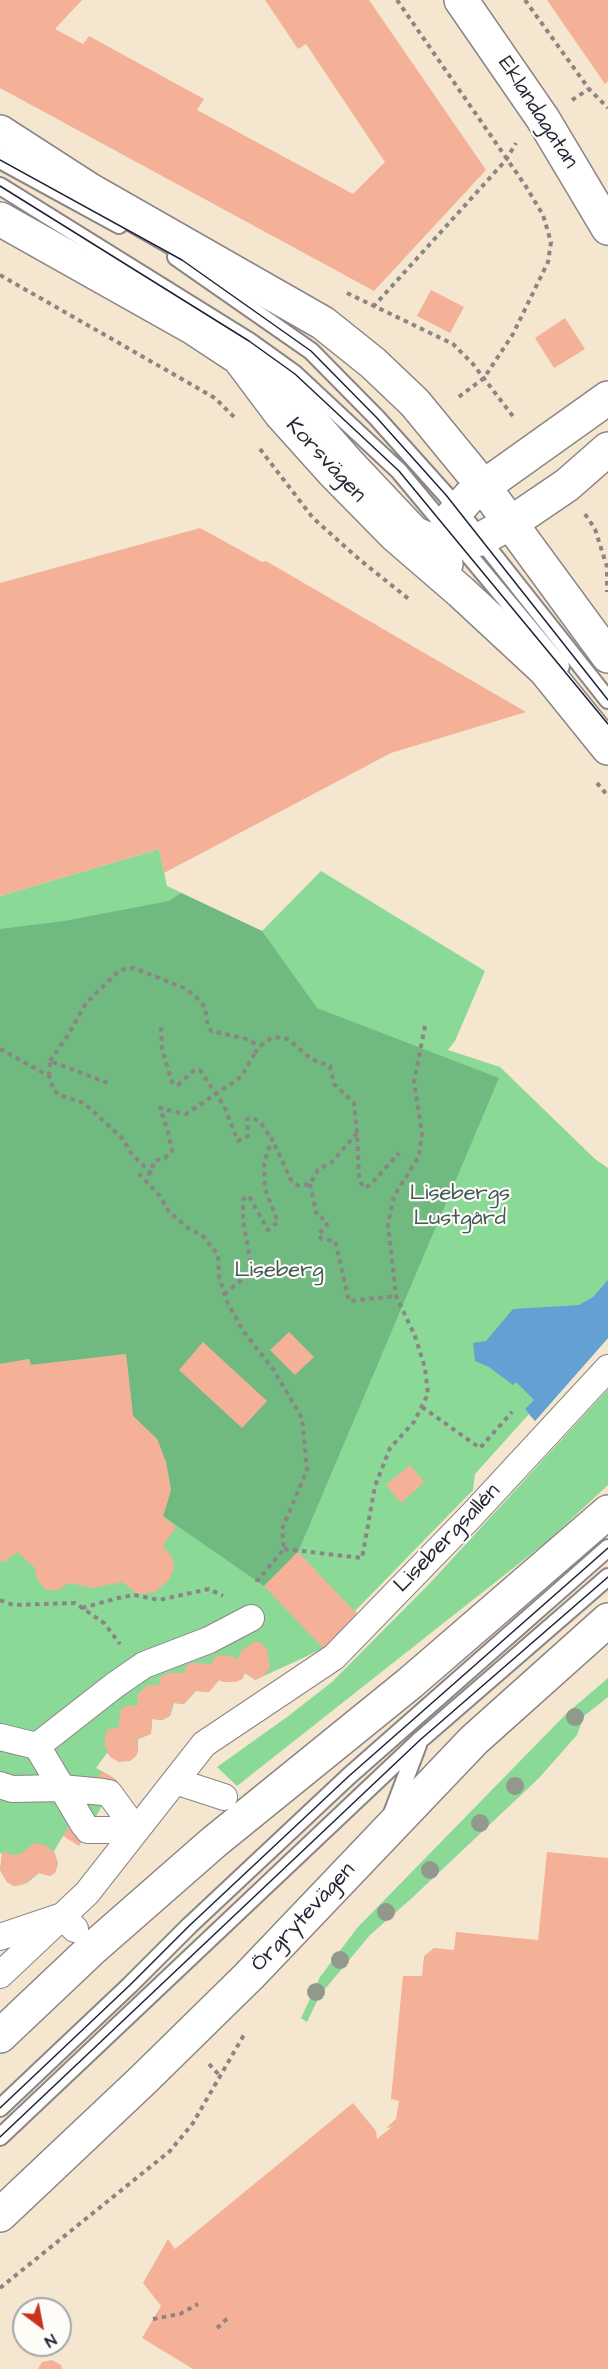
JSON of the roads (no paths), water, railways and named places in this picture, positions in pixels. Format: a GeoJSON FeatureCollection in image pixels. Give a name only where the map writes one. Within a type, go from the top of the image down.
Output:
{"type":"FeatureCollection","features":[{"type":"Feature","properties":{"kind":"main road","name":"Eklandagatan"},"geometry":{"type":"LineString","coordinates":[[461,0],[543,119],[608,228]]}},
{"type":"Feature","properties":{"kind":"main road"},"geometry":{"type":"LineString","coordinates":[[0,132],[90,190],[323,323],[374,363],[415,403],[484,487],[608,656]]}},
{"type":"Feature","properties":{"kind":"main road","name":"Korsvägen"},"geometry":{"type":"LineString","coordinates":[[3,221],[192,327],[239,358],[281,414],[334,473],[395,535],[545,670],[608,748]]}},
{"type":"Feature","properties":{"kind":"main road"},"geometry":{"type":"LineString","coordinates":[[239,358],[286,393],[346,462],[414,533],[458,533],[511,522],[567,485],[608,449]]}},
{"type":"Feature","properties":{"kind":"main road"},"geometry":{"type":"LineString","coordinates":[[461,592],[441,555],[458,533],[469,497],[608,398]]}},
{"type":"Feature","properties":{"kind":"main road"},"geometry":{"type":"LineString","coordinates":[[0,2036],[93,1948],[214,1842],[410,1683],[608,1512]]}},
{"type":"Feature","properties":{"kind":"main road","name":"Örgrytevägen"},"geometry":{"type":"LineString","coordinates":[[0,2215],[241,1984],[474,1740],[608,1620]]}},
{"type":"Feature","properties":{"kind":"street","name":"Lisebergsallén"},"geometry":{"type":"LineString","coordinates":[[0,1975],[69,1923],[87,1893],[204,1744],[283,1683],[334,1657],[471,1516],[608,1368]]}},
{"type":"Feature","properties":{"kind":"street"},"geometry":{"type":"LineString","coordinates":[[37,1746],[144,1665],[209,1640],[251,1618]]}},
{"type":"Feature","properties":{"kind":"street"},"geometry":{"type":"LineString","coordinates":[[0,1737],[37,1746],[86,1827],[136,1830]]}},
{"type":"Feature","properties":{"kind":"street"},"geometry":{"type":"LineString","coordinates":[[175,1781],[224,1797]]}},
{"type":"Feature","properties":{"kind":"street"},"geometry":{"type":"LineString","coordinates":[[0,1785],[12,1789],[62,1788],[106,1793],[136,1830]]}},
{"type":"Feature","properties":{"kind":"street"},"geometry":{"type":"LineString","coordinates":[[0,1937],[69,1923]]}},
{"type":"Feature","properties":{"kind":"lane"},"geometry":{"type":"LineString","coordinates":[[0,160],[183,260],[311,351],[377,418],[458,533],[608,724]]}},
{"type":"Feature","properties":{"kind":"lane"},"geometry":{"type":"LineString","coordinates":[[0,186],[249,341],[295,374],[384,457],[458,533],[608,700]]}},
{"type":"Feature","properties":{"kind":"lane"},"geometry":{"type":"LineString","coordinates":[[0,2108],[197,1918],[349,1776],[608,1548]]}},
{"type":"Feature","properties":{"kind":"lane"},"geometry":{"type":"LineString","coordinates":[[0,2137],[420,1740],[608,1577]]}},
{"type":"Feature","properties":{"kind":"lane"},"geometry":{"type":"LineString","coordinates":[[410,1683],[500,1641]]}},
{"type":"Feature","properties":{"kind":"lane"},"geometry":{"type":"LineString","coordinates":[[384,1833],[420,1740]]}},
{"type":"Feature","properties":{"kind":"water"},"geometry":{"type":"Polygon","coordinates":[[[608,1280],[608,1338],[535,1421],[525,1409],[534,1400],[516,1382],[513,1385],[489,1367],[475,1361],[473,1343],[486,1341],[513,1309],[579,1305],[593,1297],[608,1280]]]}},
{"type":"Feature","properties":{"kind":"tram line"},"geometry":{"type":"LineString","coordinates":[[0,160],[182,260],[311,351],[377,418],[446,495],[608,700]]}},
{"type":"Feature","properties":{"kind":"tram line"},"geometry":{"type":"LineString","coordinates":[[0,186],[249,341],[295,374],[399,471],[608,724]]}},
{"type":"Feature","properties":{"kind":"tram line"},"geometry":{"type":"LineString","coordinates":[[0,2108],[349,1776],[608,1548]]}},
{"type":"Feature","properties":{"kind":"tram line"},"geometry":{"type":"LineString","coordinates":[[0,2137],[420,1740],[608,1577]]}},
{"type":"Feature","properties":{"kind":"park label","name":"Lisebergs Lustgård"},"geometry":{"type":"Point","coordinates":[460,1206]}},
{"type":"Feature","properties":{"kind":"park label","name":"Liseberg"},"geometry":{"type":"Point","coordinates":[279,1271]}}]}
